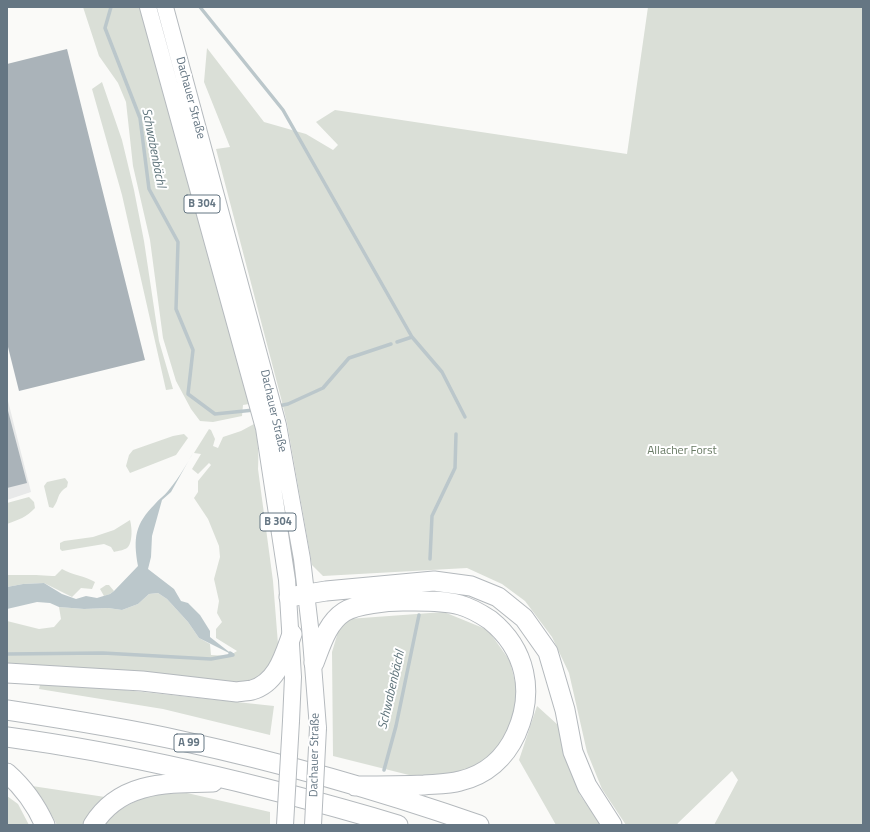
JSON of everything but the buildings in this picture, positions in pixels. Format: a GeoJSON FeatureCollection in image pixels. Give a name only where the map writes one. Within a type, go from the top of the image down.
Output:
{"type":"FeatureCollection","features":[{"type":"Feature","properties":{"kind":"highway"},"geometry":{"type":"LineString","coordinates":[[298,596],[326,590],[434,581],[471,586],[498,597],[524,618],[548,652],[565,710],[573,752],[587,786],[612,825]]}},
{"type":"Feature","properties":{"kind":"highway"},"geometry":{"type":"LineString","coordinates":[[314,663],[328,630],[335,620],[345,612],[356,607],[398,601],[440,601],[461,605],[479,613],[501,629],[512,643],[520,661],[526,684],[523,719],[515,737],[504,755],[493,766],[479,774],[461,781],[405,786],[355,786]]}},
{"type":"Feature","properties":{"kind":"highway"},"geometry":{"type":"LineString","coordinates":[[7,673],[142,681],[237,692],[252,690],[267,683],[278,670],[292,634]]}},
{"type":"Feature","properties":{"kind":"highway","name":"A 99"},"geometry":{"type":"LineString","coordinates":[[7,710],[111,727],[243,755],[355,786],[479,825]]}},
{"type":"Feature","properties":{"kind":"highway","name":"A 99"},"geometry":{"type":"LineString","coordinates":[[7,737],[187,769],[332,805],[398,825]]}},
{"type":"Feature","properties":{"kind":"highway"},"geometry":{"type":"LineString","coordinates":[[7,774],[21,786],[32,801],[45,825]]}},
{"type":"Feature","properties":{"kind":"highway"},"geometry":{"type":"LineString","coordinates":[[93,825],[104,811],[116,800],[139,788],[172,783],[238,782]]}},
{"type":"Feature","properties":{"kind":"main road","name":"Dachauer Straße"},"geometry":{"type":"LineString","coordinates":[[148,7],[264,399]]}},
{"type":"Feature","properties":{"kind":"main road","name":"Dachauer Straße"},"geometry":{"type":"LineString","coordinates":[[165,7],[271,426],[302,559],[292,634],[293,677],[285,825]]}},
{"type":"Feature","properties":{"kind":"main road","name":"Dachauer Straße"},"geometry":{"type":"LineString","coordinates":[[298,596],[314,663],[318,728],[313,825]]}},
{"type":"Feature","properties":{"kind":"shaded area"},"geometry":{"type":"Polygon","coordinates":[[[7,397],[31,492],[7,500],[7,397]]]}},
{"type":"Feature","properties":{"kind":"shaded area"},"geometry":{"type":"Polygon","coordinates":[[[190,458],[171,492],[162,500],[152,536],[151,557],[148,569],[174,589],[181,601],[188,603],[200,615],[210,631],[210,637],[233,655],[199,638],[188,622],[167,599],[158,593],[149,594],[138,604],[122,610],[108,608],[84,609],[59,607],[50,603],[37,602],[7,609],[7,587],[23,584],[44,583],[62,594],[76,599],[86,596],[97,598],[110,594],[114,591],[138,566],[136,556],[136,539],[137,532],[143,518],[172,486],[190,458]]]}},
{"type":"Feature","properties":{"kind":"green space"},"geometry":{"type":"Polygon","coordinates":[[[83,7],[141,7],[249,404],[243,405],[242,416],[213,422],[200,421],[191,409],[176,381],[163,338],[150,240],[133,166],[126,102],[118,83],[99,56],[83,7]]]}},
{"type":"Feature","properties":{"kind":"green space","name":"Allacher Forst"},"geometry":{"type":"Polygon","coordinates":[[[648,7],[863,7],[863,825],[714,825],[738,780],[732,771],[677,825],[626,825],[602,789],[587,752],[569,673],[552,637],[525,601],[502,584],[467,568],[323,576],[312,565],[287,423],[216,149],[230,147],[204,82],[207,48],[264,122],[306,134],[333,150],[338,145],[316,122],[335,110],[627,154],[648,7]]]}},
{"type":"Feature","properties":{"kind":"green space"},"geometry":{"type":"Polygon","coordinates":[[[102,82],[122,140],[134,190],[144,241],[159,341],[173,389],[166,390],[122,195],[92,89],[102,82]]]}},
{"type":"Feature","properties":{"kind":"green space"},"geometry":{"type":"Polygon","coordinates":[[[254,424],[258,446],[258,469],[273,581],[278,644],[271,666],[251,684],[237,685],[7,664],[7,621],[39,629],[54,627],[61,619],[59,607],[84,609],[108,608],[122,610],[138,604],[149,594],[158,593],[167,599],[188,622],[199,638],[210,644],[211,655],[229,656],[237,651],[216,638],[216,629],[222,622],[217,613],[219,601],[214,579],[220,557],[219,546],[208,519],[194,498],[198,492],[198,481],[211,465],[209,463],[198,474],[192,469],[201,454],[194,453],[209,429],[211,430],[215,439],[213,446],[218,448],[223,437],[241,431],[254,424]]]}},
{"type":"Feature","properties":{"kind":"green space"},"geometry":{"type":"Polygon","coordinates":[[[184,434],[188,438],[176,455],[130,473],[126,466],[129,455],[133,450],[173,436],[184,434]]]}},
{"type":"Feature","properties":{"kind":"green space"},"geometry":{"type":"Polygon","coordinates":[[[65,478],[68,482],[67,487],[61,492],[53,508],[49,507],[44,486],[47,482],[65,478]]]}},
{"type":"Feature","properties":{"kind":"green space"},"geometry":{"type":"Polygon","coordinates":[[[29,497],[34,502],[35,508],[19,520],[7,524],[7,503],[29,497]]]}},
{"type":"Feature","properties":{"kind":"green space"},"geometry":{"type":"Polygon","coordinates":[[[130,520],[132,531],[129,546],[127,548],[114,552],[111,547],[104,544],[62,551],[60,549],[60,543],[64,541],[93,537],[114,530],[130,520]]]}},
{"type":"Feature","properties":{"kind":"green space"},"geometry":{"type":"Polygon","coordinates":[[[62,569],[95,582],[92,589],[81,588],[72,597],[44,583],[23,584],[7,587],[7,575],[55,576],[62,569]]]}},
{"type":"Feature","properties":{"kind":"green space"},"geometry":{"type":"Polygon","coordinates":[[[106,585],[109,585],[114,591],[104,596],[100,589],[106,585]]]}},
{"type":"Feature","properties":{"kind":"green space"},"geometry":{"type":"Polygon","coordinates":[[[444,612],[488,630],[510,661],[519,699],[507,734],[488,760],[456,775],[432,777],[409,775],[333,756],[332,652],[338,632],[348,619],[444,612]]]}},
{"type":"Feature","properties":{"kind":"green space"},"geometry":{"type":"Polygon","coordinates":[[[41,681],[274,706],[270,735],[163,709],[39,689],[41,681]]]}},
{"type":"Feature","properties":{"kind":"green space"},"geometry":{"type":"Polygon","coordinates":[[[537,706],[558,725],[567,761],[580,795],[601,825],[556,825],[519,760],[537,706]]]}},
{"type":"Feature","properties":{"kind":"green space"},"geometry":{"type":"Polygon","coordinates":[[[32,786],[105,797],[84,825],[57,825],[42,798],[32,786]]]}},
{"type":"Feature","properties":{"kind":"green space"},"geometry":{"type":"Polygon","coordinates":[[[187,793],[270,812],[270,825],[104,825],[114,813],[149,794],[187,793]]]}},
{"type":"Feature","properties":{"kind":"green space"},"geometry":{"type":"Polygon","coordinates":[[[7,796],[18,804],[29,825],[7,825],[7,796]]]}},
{"type":"Feature","properties":{"kind":"waterway","name":"Schwabenbächl"},"geometry":{"type":"LineString","coordinates":[[111,7],[105,28],[140,118],[149,189],[178,242],[176,309],[193,350],[188,394],[215,414],[254,410]]}},
{"type":"Feature","properties":{"kind":"waterway"},"geometry":{"type":"LineString","coordinates":[[200,7],[283,110],[412,337]]}},
{"type":"Feature","properties":{"kind":"waterway","name":"Schwabenbächl"},"geometry":{"type":"LineString","coordinates":[[397,342],[412,337],[442,372],[465,417]]}},
{"type":"Feature","properties":{"kind":"waterway","name":"Schwabenbächl"},"geometry":{"type":"LineString","coordinates":[[278,406],[288,404],[323,388],[349,358],[391,344]]}},
{"type":"Feature","properties":{"kind":"waterway","name":"Schwabenbächl"},"geometry":{"type":"LineString","coordinates":[[430,559],[432,516],[455,468],[456,434]]}},
{"type":"Feature","properties":{"kind":"waterway","name":"Schwabenbächl"},"geometry":{"type":"LineString","coordinates":[[384,770],[396,726],[419,615]]}},
{"type":"Feature","properties":{"kind":"waterway"},"geometry":{"type":"LineString","coordinates":[[7,654],[103,653],[211,659],[233,655],[230,653]]}}]}
